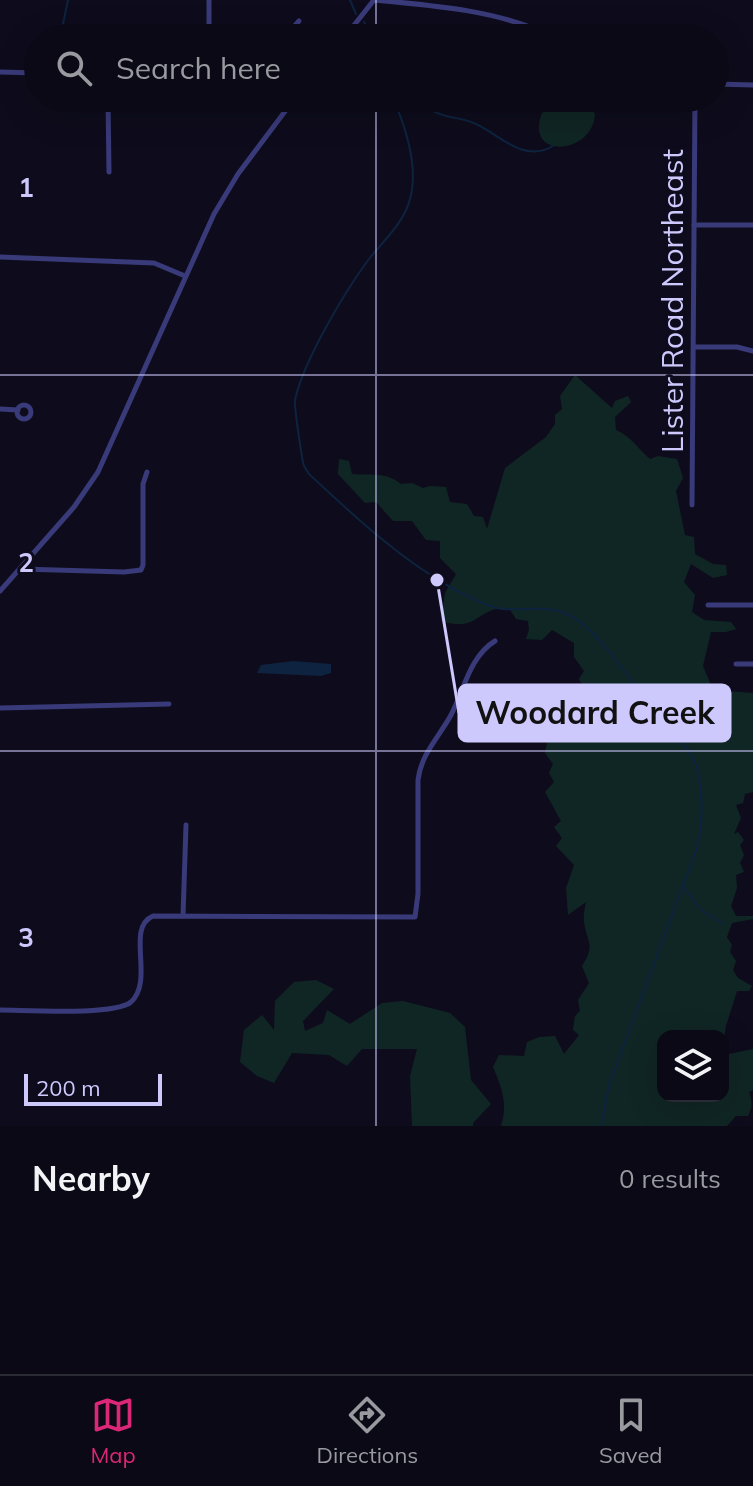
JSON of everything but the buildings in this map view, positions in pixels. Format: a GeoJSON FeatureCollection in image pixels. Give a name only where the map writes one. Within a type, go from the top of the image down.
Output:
{"type":"FeatureCollection","features":[{"type":"Feature","properties":{"kind":"street"},"geometry":{"type":"LineString","coordinates":[[209,0],[209,24]]}},
{"type":"Feature","properties":{"kind":"street"},"geometry":{"type":"LineString","coordinates":[[355,24],[374,0],[502,17],[525,24]]}},
{"type":"Feature","properties":{"kind":"street"},"geometry":{"type":"LineString","coordinates":[[296,24],[299,21]]}},
{"type":"Feature","properties":{"kind":"street"},"geometry":{"type":"LineString","coordinates":[[0,72],[24,73]]}},
{"type":"Feature","properties":{"kind":"street"},"geometry":{"type":"LineString","coordinates":[[729,84],[753,85]]}},
{"type":"Feature","properties":{"kind":"street"},"geometry":{"type":"LineString","coordinates":[[108,112],[109,172]]}},
{"type":"Feature","properties":{"kind":"street"},"geometry":{"type":"LineString","coordinates":[[0,591],[74,507],[98,472],[214,214],[238,174],[284,112]]}},
{"type":"Feature","properties":{"kind":"street","name":"Lister Road Northeast"},"geometry":{"type":"LineString","coordinates":[[692,505],[695,112]]}},
{"type":"Feature","properties":{"kind":"street"},"geometry":{"type":"LineString","coordinates":[[694,225],[753,225]]}},
{"type":"Feature","properties":{"kind":"street"},"geometry":{"type":"LineString","coordinates":[[0,257],[154,263],[185,276]]}},
{"type":"Feature","properties":{"kind":"street"},"geometry":{"type":"LineString","coordinates":[[694,347],[737,347],[753,351]]}},
{"type":"Feature","properties":{"kind":"street"},"geometry":{"type":"LineString","coordinates":[[0,409],[18,410]]}},
{"type":"Feature","properties":{"kind":"street"},"geometry":{"type":"LineString","coordinates":[[20,569],[141,570],[143,484],[147,472]]}},
{"type":"Feature","properties":{"kind":"street"},"geometry":{"type":"LineString","coordinates":[[708,605],[753,605]]}},
{"type":"Feature","properties":{"kind":"street"},"geometry":{"type":"LineString","coordinates":[[0,1010],[109,1010],[132,1001],[140,987],[141,931],[144,921],[153,916],[415,917],[421,764],[451,715],[474,664],[495,641]]}},
{"type":"Feature","properties":{"kind":"street"},"geometry":{"type":"LineString","coordinates":[[736,664],[753,664]]}},
{"type":"Feature","properties":{"kind":"street"},"geometry":{"type":"LineString","coordinates":[[0,708],[169,704]]}},
{"type":"Feature","properties":{"kind":"street"},"geometry":{"type":"LineString","coordinates":[[183,916],[186,825]]}},
{"type":"Feature","properties":{"kind":"green space"},"geometry":{"type":"Polygon","coordinates":[[[543,112],[595,114],[592,127],[584,137],[574,144],[563,146],[552,146],[544,141],[539,132],[543,112]]]}},
{"type":"Feature","properties":{"kind":"green space"},"geometry":{"type":"Polygon","coordinates":[[[575,375],[612,408],[615,401],[628,396],[631,402],[615,417],[616,430],[650,459],[658,456],[677,459],[683,478],[676,491],[685,535],[694,537],[695,554],[713,564],[726,565],[727,575],[713,578],[691,564],[684,582],[695,595],[692,612],[704,620],[731,622],[736,629],[711,632],[703,666],[711,685],[724,685],[728,691],[753,693],[753,792],[745,794],[743,803],[736,805],[741,818],[734,834],[738,832],[744,840],[740,845],[744,855],[740,863],[744,872],[736,875],[737,888],[731,906],[736,916],[753,916],[753,919],[732,923],[727,937],[732,945],[730,952],[736,961],[733,970],[738,978],[752,986],[749,991],[737,991],[725,1030],[657,1030],[657,1102],[729,1102],[729,1054],[753,1049],[753,1090],[749,1092],[751,1109],[748,1116],[736,1116],[727,1126],[501,1126],[503,1096],[493,1067],[499,1055],[524,1056],[527,1042],[555,1036],[564,1054],[579,1035],[573,1030],[575,1016],[580,1011],[578,1000],[589,983],[582,966],[590,948],[584,920],[586,902],[568,915],[566,888],[574,865],[556,846],[562,838],[554,827],[561,821],[545,792],[554,782],[549,773],[553,764],[545,753],[551,722],[567,710],[577,720],[584,689],[579,679],[584,671],[574,657],[574,643],[552,630],[542,640],[526,639],[528,621],[516,619],[509,608],[498,608],[463,624],[441,621],[445,593],[456,574],[440,558],[440,541],[426,540],[412,521],[393,521],[376,502],[365,503],[338,474],[339,459],[349,461],[352,474],[383,476],[401,484],[412,483],[423,488],[446,487],[450,502],[467,504],[474,516],[483,517],[487,529],[505,468],[546,437],[555,424],[555,415],[562,409],[560,396],[575,375]]]}},
{"type":"Feature","properties":{"kind":"green space"},"geometry":{"type":"Polygon","coordinates":[[[316,980],[334,989],[303,1021],[305,1031],[323,1023],[327,1010],[350,1024],[382,1003],[403,1001],[450,1013],[465,1027],[471,1080],[491,1104],[473,1126],[412,1126],[410,1076],[417,1049],[362,1049],[347,1066],[329,1055],[292,1053],[274,1083],[257,1076],[240,1062],[244,1030],[262,1015],[274,1030],[275,1001],[294,982],[316,980]]]}},
{"type":"Feature","properties":{"kind":"water"},"geometry":{"type":"Polygon","coordinates":[[[293,661],[331,664],[331,673],[321,676],[257,673],[261,665],[293,661]]]}},
{"type":"Feature","properties":{"kind":"waterway"},"geometry":{"type":"LineString","coordinates":[[63,24],[68,0]]}},
{"type":"Feature","properties":{"kind":"waterway"},"geometry":{"type":"LineString","coordinates":[[350,0],[356,14]]}},
{"type":"Feature","properties":{"kind":"waterway"},"geometry":{"type":"LineString","coordinates":[[398,112],[412,161],[410,199],[398,224],[348,289],[299,384],[295,400],[304,466],[309,474],[380,537],[417,566],[457,591],[498,608],[553,610],[581,623],[606,647],[687,749],[697,769],[702,808],[697,848],[609,1085],[601,1126]]}},
{"type":"Feature","properties":{"kind":"waterway"},"geometry":{"type":"LineString","coordinates":[[434,112],[480,126],[520,149],[541,151],[553,146]]}},
{"type":"Feature","properties":{"kind":"waterway"},"geometry":{"type":"LineString","coordinates":[[684,887],[701,910],[722,923]]}},
{"type":"Feature","properties":{"kind":"place","name":"Woodard Creek"},"geometry":{"type":"Point","coordinates":[437,580]}}]}
